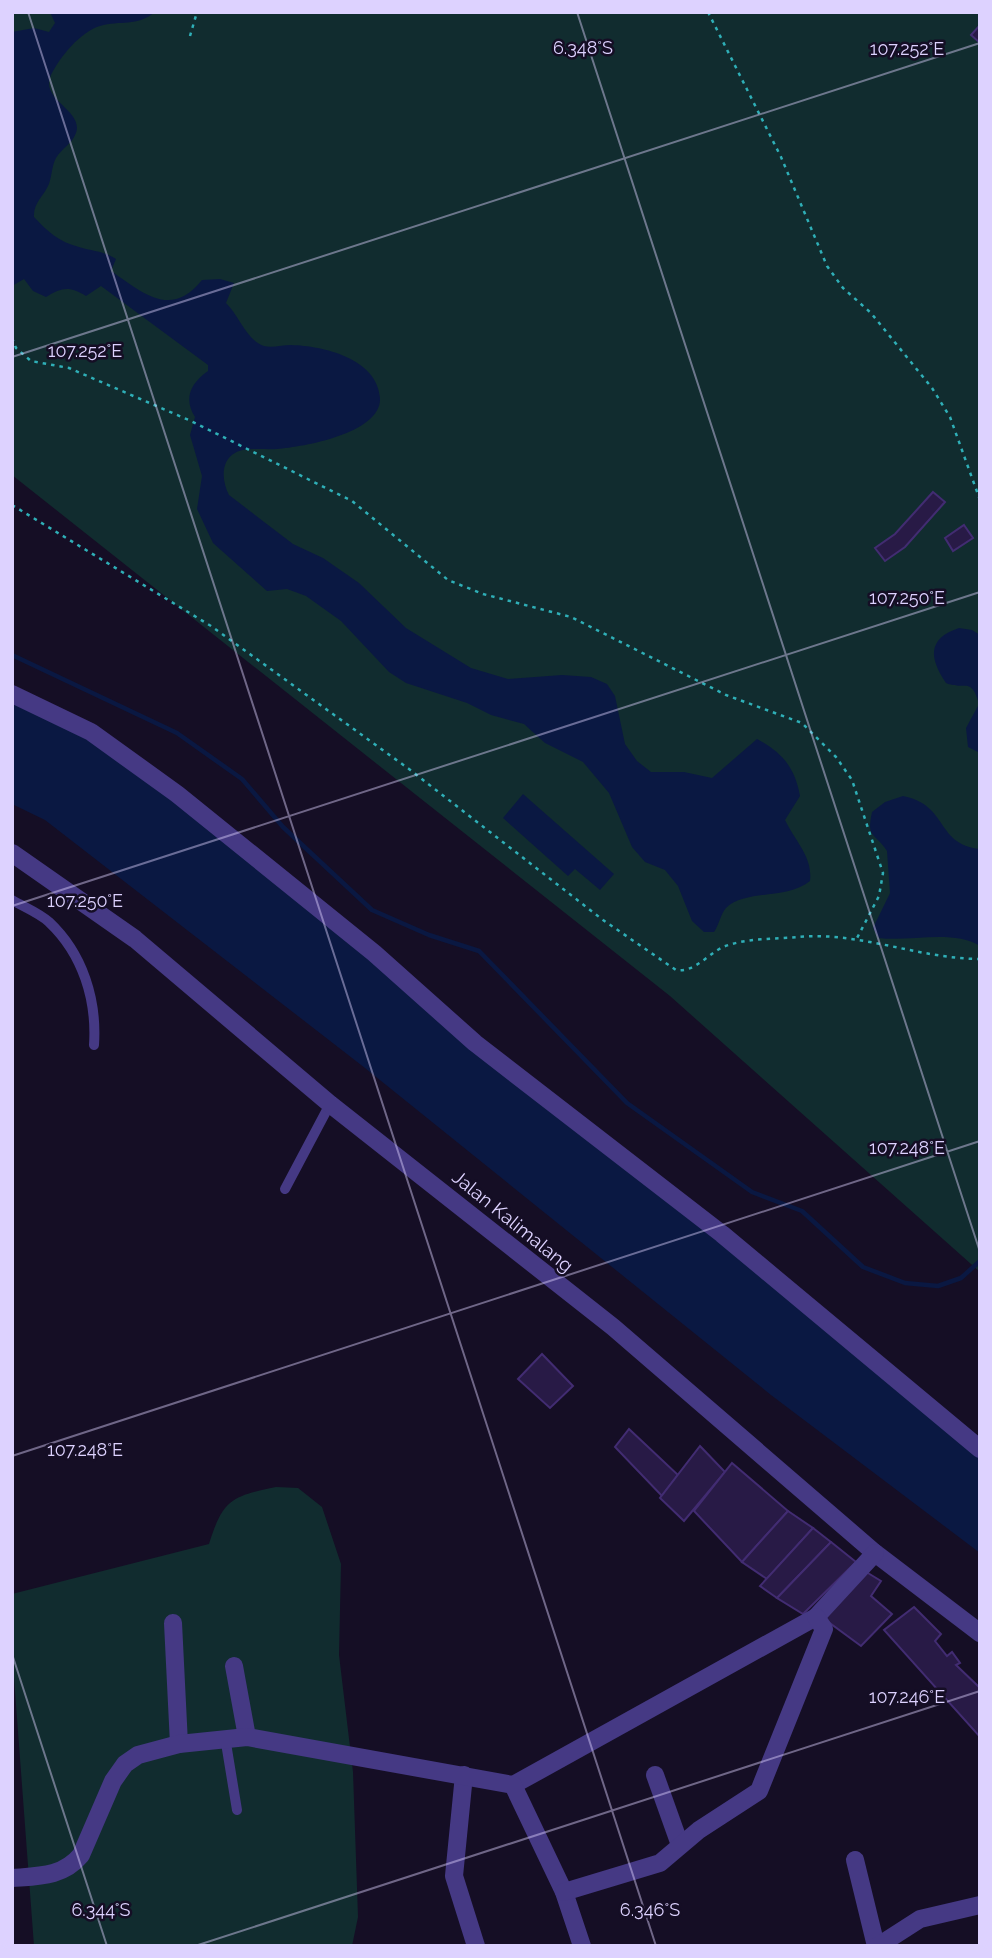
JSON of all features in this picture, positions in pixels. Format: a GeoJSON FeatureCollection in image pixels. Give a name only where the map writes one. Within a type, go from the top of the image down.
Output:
{"type":"FeatureCollection","features":[{"type":"Feature","properties":{"kind":"street"},"geometry":{"type":"LineString","coordinates":[[12,694],[91,732],[177,794],[374,953],[475,1043],[722,1234],[980,1449]]}},
{"type":"Feature","properties":{"kind":"street","name":"Jalan Kalimalang"},"geometry":{"type":"LineString","coordinates":[[12,853],[135,939],[330,1104],[613,1327],[875,1553],[980,1633]]}},
{"type":"Feature","properties":{"kind":"street"},"geometry":{"type":"LineString","coordinates":[[12,1878],[54,1874],[73,1865],[81,1855],[113,1781],[125,1764],[138,1755],[179,1744],[225,1737],[247,1737],[464,1774],[513,1785],[816,1618],[875,1553]]}},
{"type":"Feature","properties":{"kind":"street"},"geometry":{"type":"LineString","coordinates":[[564,1892],[660,1863],[680,1845],[759,1791],[824,1629],[816,1618]]}},
{"type":"Feature","properties":{"kind":"street"},"geometry":{"type":"LineString","coordinates":[[173,1623],[179,1744]]}},
{"type":"Feature","properties":{"kind":"street"},"geometry":{"type":"LineString","coordinates":[[234,1666],[247,1737]]}},
{"type":"Feature","properties":{"kind":"street"},"geometry":{"type":"LineString","coordinates":[[464,1774],[454,1876],[476,1946]]}},
{"type":"Feature","properties":{"kind":"street"},"geometry":{"type":"LineString","coordinates":[[655,1775],[680,1845]]}},
{"type":"Feature","properties":{"kind":"street"},"geometry":{"type":"LineString","coordinates":[[513,1785],[564,1892],[582,1946]]}},
{"type":"Feature","properties":{"kind":"street"},"geometry":{"type":"LineString","coordinates":[[855,1860],[877,1946],[920,1919],[980,1905]]}},
{"type":"Feature","properties":{"kind":"lane"},"geometry":{"type":"LineString","coordinates":[[12,900],[47,920],[67,941],[90,990],[95,1023],[94,1045]]}},
{"type":"Feature","properties":{"kind":"lane"},"geometry":{"type":"LineString","coordinates":[[285,1189],[330,1104]]}},
{"type":"Feature","properties":{"kind":"lane"},"geometry":{"type":"LineString","coordinates":[[225,1737],[237,1810]]}},
{"type":"Feature","properties":{"kind":"path"},"geometry":{"type":"LineString","coordinates":[[190,36],[197,12]]}},
{"type":"Feature","properties":{"kind":"path"},"geometry":{"type":"LineString","coordinates":[[708,12],[781,158],[827,266],[843,288],[871,313],[932,388],[950,417],[980,500]]}},
{"type":"Feature","properties":{"kind":"path"},"geometry":{"type":"LineString","coordinates":[[12,338],[16,348],[31,361],[68,368],[191,421],[352,501],[448,580],[483,594],[571,617],[726,695],[802,723],[836,757],[852,780],[883,873],[879,896],[856,940]]}},
{"type":"Feature","properties":{"kind":"path"},"geometry":{"type":"LineString","coordinates":[[12,505],[211,626],[409,769],[663,963],[676,970],[689,970],[722,948],[739,943],[802,936],[856,940],[953,959],[980,959]]}},
{"type":"Feature","properties":{"kind":"green space"},"geometry":{"type":"Polygon","coordinates":[[[12,12],[980,12],[980,1272],[670,996],[12,475],[12,12]]]}},
{"type":"Feature","properties":{"kind":"green space"},"geometry":{"type":"Polygon","coordinates":[[[276,1487],[298,1488],[322,1507],[341,1564],[339,1655],[353,1772],[358,1917],[352,1946],[34,1946],[12,1651],[12,1594],[209,1544],[219,1517],[231,1502],[249,1493],[276,1487]]]}},
{"type":"Feature","properties":{"kind":"water"},"geometry":{"type":"Polygon","coordinates":[[[50,12],[155,12],[142,20],[107,24],[93,29],[71,46],[55,68],[49,84],[51,91],[74,118],[76,133],[56,158],[49,184],[37,204],[34,217],[59,239],[116,259],[111,271],[134,287],[157,298],[179,298],[191,292],[202,280],[220,279],[234,283],[226,303],[258,343],[267,347],[304,346],[332,352],[359,364],[377,384],[380,398],[377,410],[369,420],[355,429],[305,445],[235,453],[227,461],[224,472],[229,495],[293,544],[323,558],[359,583],[406,628],[471,668],[508,679],[562,675],[591,677],[607,684],[615,696],[625,744],[637,761],[651,772],[684,772],[712,778],[757,739],[766,744],[786,762],[798,786],[800,796],[785,820],[809,864],[810,881],[790,891],[734,902],[724,910],[714,932],[704,932],[692,921],[678,886],[665,870],[645,862],[632,847],[609,793],[583,762],[545,743],[524,724],[491,715],[467,703],[406,683],[389,672],[341,621],[306,596],[287,589],[267,591],[213,543],[197,509],[202,476],[190,435],[195,417],[189,397],[193,386],[208,371],[208,365],[101,286],[86,296],[66,289],[46,297],[33,291],[24,279],[12,286],[12,32],[34,28],[49,32],[55,23],[50,12]]]}},
{"type":"Feature","properties":{"kind":"water"},"geometry":{"type":"Polygon","coordinates":[[[959,628],[972,630],[980,635],[980,753],[968,747],[966,728],[979,704],[976,695],[970,687],[946,683],[934,658],[936,644],[941,638],[959,628]]]}},
{"type":"Feature","properties":{"kind":"water"},"geometry":{"type":"Polygon","coordinates":[[[12,694],[91,732],[980,1449],[980,1553],[771,1395],[365,1068],[45,820],[12,804],[12,694]]]}},
{"type":"Feature","properties":{"kind":"water"},"geometry":{"type":"Polygon","coordinates":[[[523,794],[614,874],[600,890],[575,869],[568,876],[503,818],[523,794]]]}},
{"type":"Feature","properties":{"kind":"water"},"geometry":{"type":"Polygon","coordinates":[[[903,796],[928,807],[955,840],[980,849],[980,946],[957,938],[879,938],[873,928],[890,893],[887,851],[871,831],[872,812],[885,802],[903,796]]]}},
{"type":"Feature","properties":{"kind":"building"},"geometry":{"type":"Polygon","coordinates":[[[980,25],[980,43],[971,35],[980,25]]]}},
{"type":"Feature","properties":{"kind":"building"},"geometry":{"type":"Polygon","coordinates":[[[933,492],[945,502],[905,547],[885,561],[875,548],[895,534],[933,492]]]}},
{"type":"Feature","properties":{"kind":"building"},"geometry":{"type":"Polygon","coordinates":[[[964,525],[973,538],[953,551],[945,538],[964,525]]]}},
{"type":"Feature","properties":{"kind":"building"},"geometry":{"type":"Polygon","coordinates":[[[542,1354],[573,1386],[550,1408],[518,1379],[542,1354]]]}},
{"type":"Feature","properties":{"kind":"building"},"geometry":{"type":"Polygon","coordinates":[[[629,1429],[678,1475],[662,1496],[615,1447],[629,1429]]]}},
{"type":"Feature","properties":{"kind":"building"},"geometry":{"type":"Polygon","coordinates":[[[700,1446],[725,1472],[684,1521],[660,1498],[700,1446]]]}},
{"type":"Feature","properties":{"kind":"building"},"geometry":{"type":"Polygon","coordinates":[[[732,1463],[788,1511],[742,1562],[694,1511],[732,1463]]]}},
{"type":"Feature","properties":{"kind":"building"},"geometry":{"type":"Polygon","coordinates":[[[788,1511],[813,1528],[767,1579],[742,1562],[788,1511]]]}},
{"type":"Feature","properties":{"kind":"building"},"geometry":{"type":"Polygon","coordinates":[[[813,1528],[831,1542],[777,1598],[760,1586],[813,1528]]]}},
{"type":"Feature","properties":{"kind":"building"},"geometry":{"type":"Polygon","coordinates":[[[831,1542],[856,1562],[803,1614],[777,1598],[831,1542]]]}},
{"type":"Feature","properties":{"kind":"building"},"geometry":{"type":"Polygon","coordinates":[[[863,1570],[881,1581],[871,1596],[892,1614],[861,1646],[823,1618],[863,1570]]]}},
{"type":"Feature","properties":{"kind":"building"},"geometry":{"type":"Polygon","coordinates":[[[914,1607],[941,1634],[935,1641],[947,1656],[952,1652],[960,1663],[956,1665],[980,1688],[980,1737],[884,1630],[914,1607]]]}},
{"type":"Feature","properties":{"kind":"waterway"},"geometry":{"type":"LineString","coordinates":[[12,655],[177,733],[242,779],[283,827],[372,910],[429,935],[479,951],[627,1103],[752,1192],[802,1211],[863,1267],[905,1283],[938,1286],[961,1278],[980,1261]]}}]}
